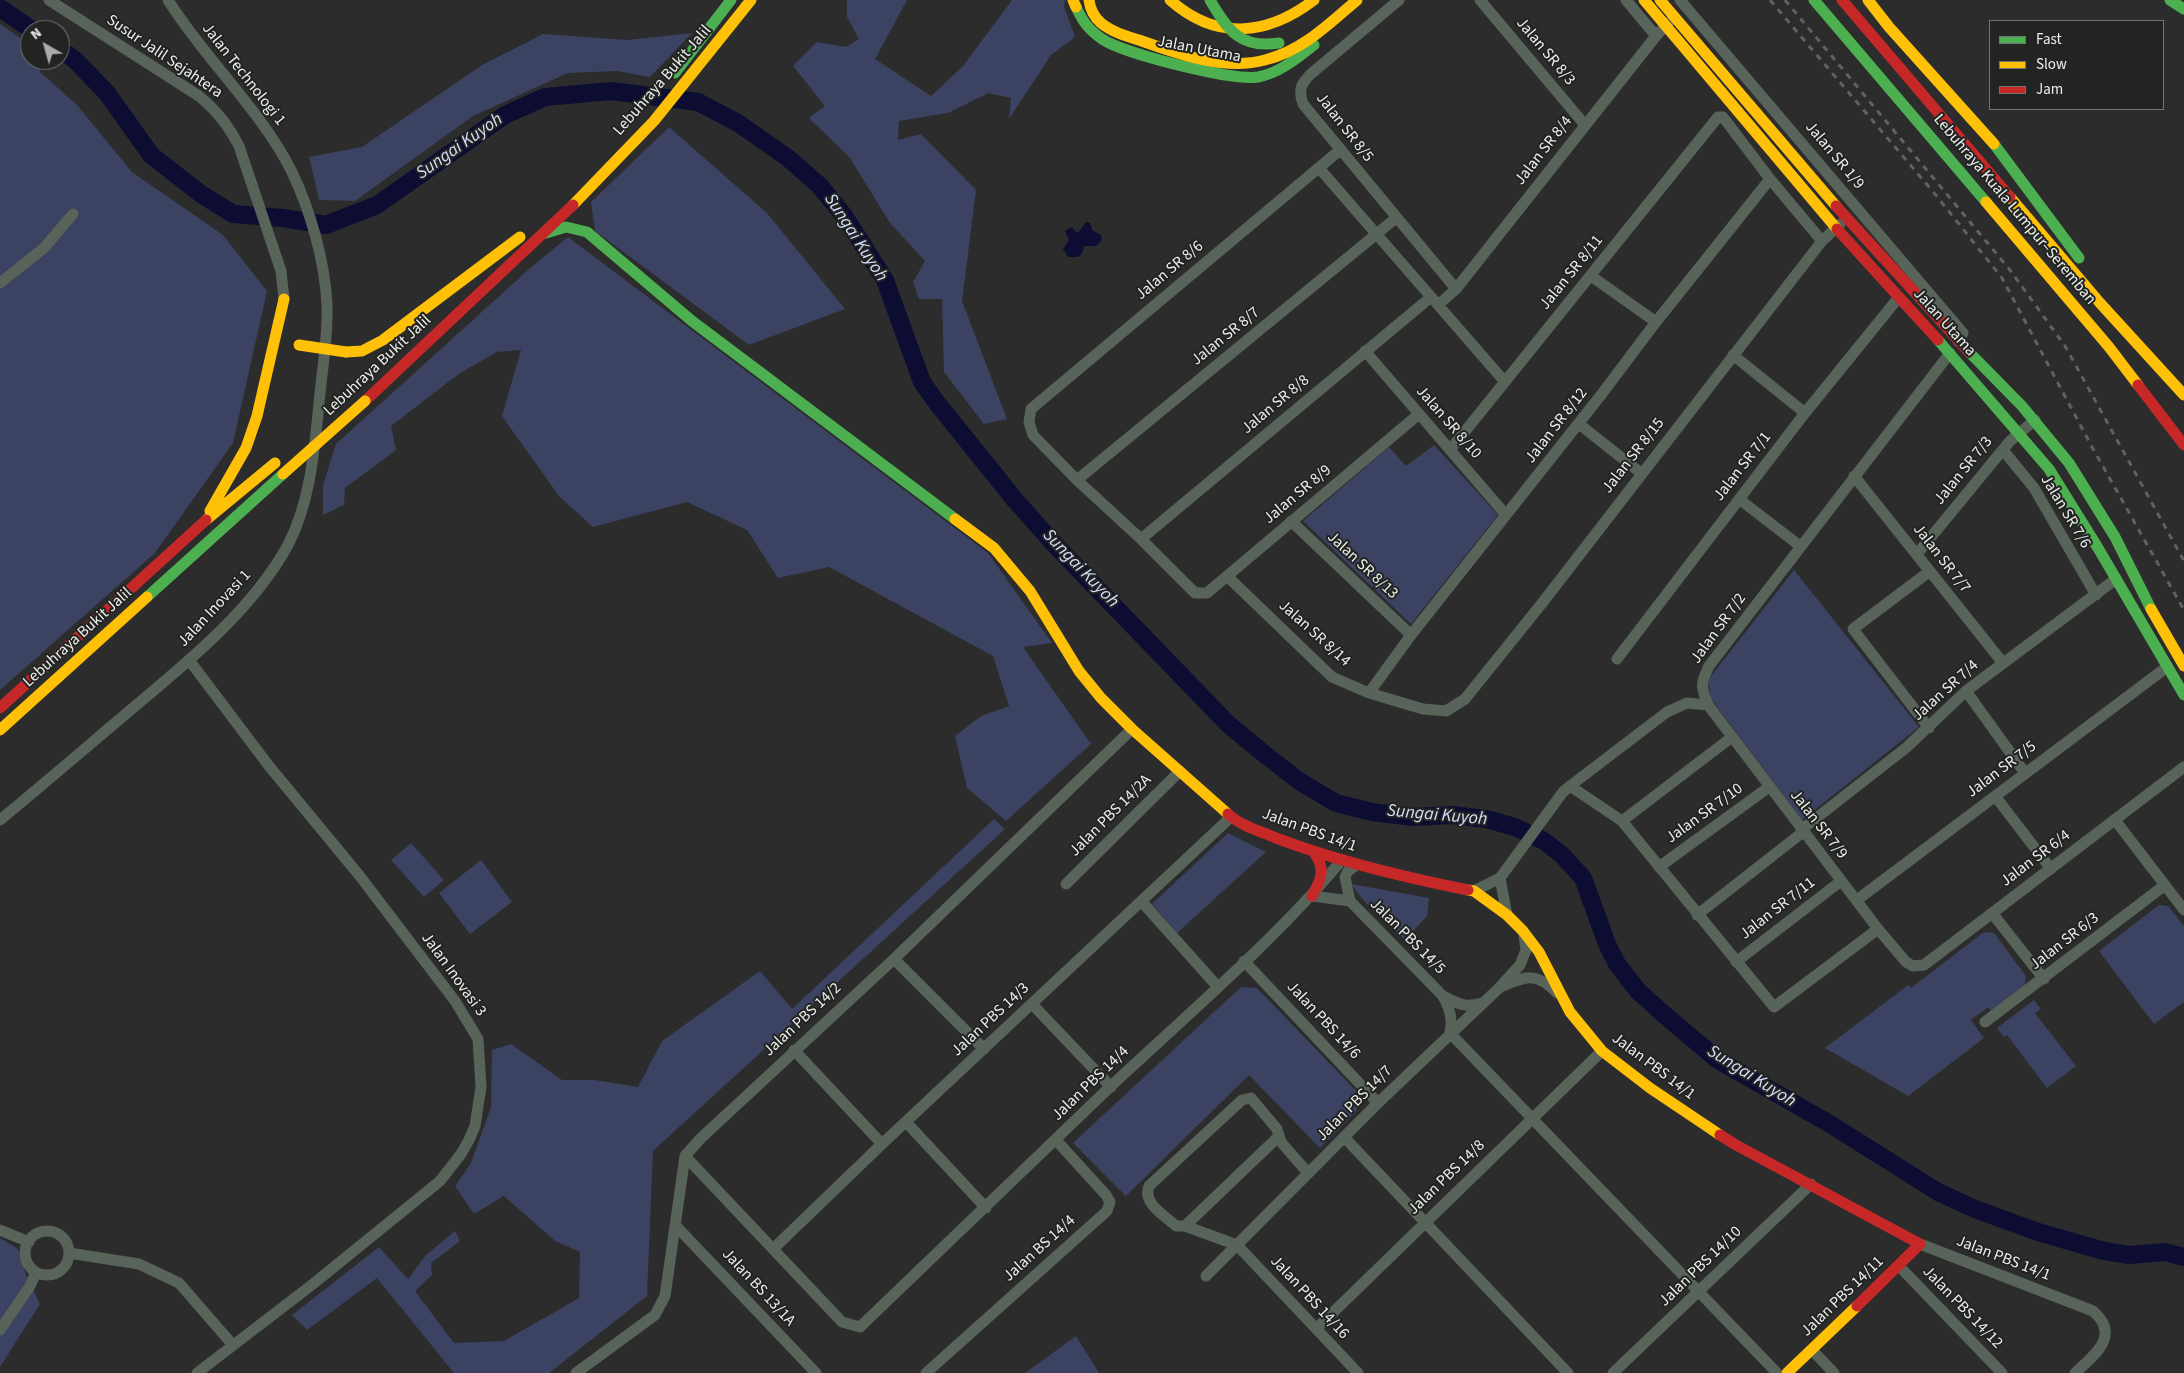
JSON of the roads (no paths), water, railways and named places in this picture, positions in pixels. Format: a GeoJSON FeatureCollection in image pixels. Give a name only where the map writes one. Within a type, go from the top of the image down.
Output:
{"type":"FeatureCollection","features":[{"type":"Feature","properties":{"kind":"main road","name":"Lebuhraya Bukit Jalil"},"geometry":{"type":"LineString","coordinates":[[665,85],[688,58],[731,0]]}},
{"type":"Feature","properties":{"kind":"main road","name":"Lebuhraya Bukit Jalil"},"geometry":{"type":"LineString","coordinates":[[0,730],[365,401],[542,235],[654,120],[700,67],[751,0]]}},
{"type":"Feature","properties":{"kind":"main road"},"geometry":{"type":"LineString","coordinates":[[1089,0],[1094,15],[1111,30],[1195,57],[1234,63],[1260,61],[1288,52],[1305,42],[1357,0]]}},
{"type":"Feature","properties":{"kind":"main road"},"geometry":{"type":"LineString","coordinates":[[1170,0],[1189,15],[1206,23],[1235,28],[1278,22],[1295,14],[1314,0]]}},
{"type":"Feature","properties":{"kind":"main road","name":"Jalan Utama"},"geometry":{"type":"LineString","coordinates":[[1075,2],[1084,24],[1096,36],[1137,54],[1210,72],[1256,76],[1284,68],[1295,61],[1370,0]]}},
{"type":"Feature","properties":{"kind":"main road","name":"Jalan Utama"},"geometry":{"type":"LineString","coordinates":[[1644,0],[1836,228],[2020,433],[2059,484],[2184,695]]}},
{"type":"Feature","properties":{"kind":"main road","name":"Jalan Utama"},"geometry":{"type":"LineString","coordinates":[[1660,0],[1846,218],[1960,337],[2035,420],[2069,462],[2115,537],[2148,603],[2184,666]]}},
{"type":"Feature","properties":{"kind":"main road","name":"Lebuhraya Kuala Lumpur–Seremban"},"geometry":{"type":"LineString","coordinates":[[1814,0],[2109,347],[2184,444]]}},
{"type":"Feature","properties":{"kind":"main road","name":"Lebuhraya Kuala Lumpur–Seremban"},"geometry":{"type":"LineString","coordinates":[[1842,0],[2100,303],[2184,396]]}},
{"type":"Feature","properties":{"kind":"main road"},"geometry":{"type":"LineString","coordinates":[[1868,0],[1889,27],[1994,144],[2086,266],[2100,303]]}},
{"type":"Feature","properties":{"kind":"main road"},"geometry":{"type":"LineString","coordinates":[[1884,0],[1889,27]]}},
{"type":"Feature","properties":{"kind":"main road"},"geometry":{"type":"LineString","coordinates":[[2173,1],[2184,9]]}},
{"type":"Feature","properties":{"kind":"main road"},"geometry":{"type":"LineString","coordinates":[[1206,2],[1224,14],[1235,14]]}},
{"type":"Feature","properties":{"kind":"main road"},"geometry":{"type":"LineString","coordinates":[[1206,2],[1223,23],[1242,40],[1263,45],[1279,44],[1302,29]]}},
{"type":"Feature","properties":{"kind":"main road"},"geometry":{"type":"LineString","coordinates":[[582,196],[582,217],[587,232]]}},
{"type":"Feature","properties":{"kind":"main road"},"geometry":{"type":"LineString","coordinates":[[542,235],[561,227],[569,226],[587,232]]}},
{"type":"Feature","properties":{"kind":"main road","name":"Jalan PBS 14/1"},"geometry":{"type":"LineString","coordinates":[[587,232],[692,321],[994,548],[1030,591],[1080,671],[1101,698],[1132,729],[1231,817],[1247,826],[1341,861],[1389,874],[1474,892],[1507,915],[1523,931],[1539,952],[1560,997],[1602,1051],[1650,1088],[1715,1132],[1757,1157],[1811,1184],[1920,1244]]}},
{"type":"Feature","properties":{"kind":"main road","name":"Lebuhraya Bukit Jalil"},"geometry":{"type":"LineString","coordinates":[[284,299],[286,328],[293,339],[346,352],[362,350],[383,340],[523,233],[441,312]]}},
{"type":"Feature","properties":{"kind":"main road"},"geometry":{"type":"LineString","coordinates":[[206,520],[246,448],[257,416],[284,299]]}},
{"type":"Feature","properties":{"kind":"main road","name":"Lebuhraya Bukit Jalil"},"geometry":{"type":"LineString","coordinates":[[304,437],[326,417]]}},
{"type":"Feature","properties":{"kind":"main road","name":"Lebuhraya Bukit Jalil"},"geometry":{"type":"LineString","coordinates":[[0,708],[206,520],[278,460]]}},
{"type":"Feature","properties":{"kind":"main road"},"geometry":{"type":"LineString","coordinates":[[1312,896],[1323,878],[1324,866],[1313,851]]}},
{"type":"Feature","properties":{"kind":"main road","name":"Jalan PBS 14/11"},"geometry":{"type":"LineString","coordinates":[[1787,1373],[1900,1266],[1920,1244]]}},
{"type":"Feature","properties":{"kind":"street","name":"Susur Jalil Sejahtera"},"geometry":{"type":"LineString","coordinates":[[49,0],[199,96],[217,111],[229,127],[239,146],[281,271],[284,299]]}},
{"type":"Feature","properties":{"kind":"street","name":"Jalan Technologi 1"},"geometry":{"type":"LineString","coordinates":[[168,0],[186,28],[256,118],[291,171]]}},
{"type":"Feature","properties":{"kind":"street","name":"Jalan SR 8/5"},"geometry":{"type":"LineString","coordinates":[[1400,0],[1302,82],[1299,94],[1302,104],[1456,289]]}},
{"type":"Feature","properties":{"kind":"street","name":"Jalan SR 8/3"},"geometry":{"type":"LineString","coordinates":[[1480,0],[1585,125]]}},
{"type":"Feature","properties":{"kind":"street"},"geometry":{"type":"LineString","coordinates":[[1626,0],[1656,36]]}},
{"type":"Feature","properties":{"kind":"street","name":"Jalan SR 1/9"},"geometry":{"type":"LineString","coordinates":[[1680,0],[1768,103],[1960,337]]}},
{"type":"Feature","properties":{"kind":"street","name":"Jalan SR 8/4"},"geometry":{"type":"LineString","coordinates":[[1434,301],[1456,289],[1664,26],[1674,18]]}},
{"type":"Feature","properties":{"kind":"street"},"geometry":{"type":"LineString","coordinates":[[1757,113],[1768,103]]}},
{"type":"Feature","properties":{"kind":"street","name":"Jalan SR 8/11"},"geometry":{"type":"LineString","coordinates":[[1450,450],[1718,117],[1723,118],[1770,179]]}},
{"type":"Feature","properties":{"kind":"street","name":"Jalan SR 8/6"},"geometry":{"type":"LineString","coordinates":[[1077,480],[1033,435],[1029,422],[1032,409],[1340,150]]}},
{"type":"Feature","properties":{"kind":"street"},"geometry":{"type":"LineString","coordinates":[[1319,168],[1505,382]]}},
{"type":"Feature","properties":{"kind":"street","name":"Jalan Inovasi 1"},"geometry":{"type":"LineString","coordinates":[[0,820],[189,660],[261,586],[288,544],[302,508],[311,468],[325,356],[327,304],[315,233],[291,171]]}},
{"type":"Feature","properties":{"kind":"street"},"geometry":{"type":"LineString","coordinates":[[1770,179],[1822,241]]}},
{"type":"Feature","properties":{"kind":"street","name":"Jalan SR 8/12"},"geometry":{"type":"LineString","coordinates":[[1369,693],[1411,635],[1770,179]]}},
{"type":"Feature","properties":{"kind":"street"},"geometry":{"type":"LineString","coordinates":[[0,283],[44,248],[73,214]]}},
{"type":"Feature","properties":{"kind":"street","name":"Jalan SR 8/7"},"geometry":{"type":"LineString","coordinates":[[1077,480],[1396,218]]}},
{"type":"Feature","properties":{"kind":"street","name":"Jalan SR 8/15"},"geometry":{"type":"LineString","coordinates":[[1446,711],[1464,699],[1543,602],[1732,355],[1822,241],[1846,218]]}},
{"type":"Feature","properties":{"kind":"street"},"geometry":{"type":"LineString","coordinates":[[1590,276],[1656,322]]}},
{"type":"Feature","properties":{"kind":"street","name":"Jalan SR 7/1"},"geometry":{"type":"LineString","coordinates":[[1616,659],[1739,498],[1899,297]]}},
{"type":"Feature","properties":{"kind":"street","name":"Jalan SR 8/8"},"geometry":{"type":"LineString","coordinates":[[1141,538],[1365,351],[1434,301]]}},
{"type":"Feature","properties":{"kind":"street","name":"Jalan SR 8/10"},"geometry":{"type":"LineString","coordinates":[[1365,351],[1506,515]]}},
{"type":"Feature","properties":{"kind":"street","name":"Jalan SR 7/2"},"geometry":{"type":"LineString","coordinates":[[1708,705],[1702,689],[1702,681],[1709,666],[1950,353]]}},
{"type":"Feature","properties":{"kind":"street"},"geometry":{"type":"LineString","coordinates":[[1732,355],[1806,413]]}},
{"type":"Feature","properties":{"kind":"street","name":"Jalan SR 8/9"},"geometry":{"type":"LineString","coordinates":[[1141,538],[1195,593],[1207,593],[1419,414]]}},
{"type":"Feature","properties":{"kind":"street","name":"Jalan SR 7/3"},"geometry":{"type":"LineString","coordinates":[[1917,554],[2003,450],[2035,420]]}},
{"type":"Feature","properties":{"kind":"street"},"geometry":{"type":"LineString","coordinates":[[1579,424],[1641,473]]}},
{"type":"Feature","properties":{"kind":"street","name":"Jalan SR 7/6"},"geometry":{"type":"LineString","coordinates":[[2003,450],[2034,488],[2096,595]]}},
{"type":"Feature","properties":{"kind":"street","name":"Jalan SR 7/7"},"geometry":{"type":"LineString","coordinates":[[1854,476],[2002,663]]}},
{"type":"Feature","properties":{"kind":"street"},"geometry":{"type":"LineString","coordinates":[[1077,480],[1141,538]]}},
{"type":"Feature","properties":{"kind":"street"},"geometry":{"type":"LineString","coordinates":[[1739,498],[1800,546]]}},
{"type":"Feature","properties":{"kind":"street","name":"Jalan SR 8/13"},"geometry":{"type":"LineString","coordinates":[[1291,521],[1411,635]]}},
{"type":"Feature","properties":{"kind":"street"},"geometry":{"type":"LineString","coordinates":[[1929,728],[1854,632],[1854,628],[1930,571]]}},
{"type":"Feature","properties":{"kind":"street","name":"Jalan SR 8/14"},"geometry":{"type":"LineString","coordinates":[[1228,577],[1332,677],[1369,693],[1423,709],[1446,711]]}},
{"type":"Feature","properties":{"kind":"street","name":"Jalan SR 7/4"},"geometry":{"type":"LineString","coordinates":[[1697,915],[1907,747],[1966,692],[2002,663],[2116,579]]}},
{"type":"Feature","properties":{"kind":"street","name":"Jalan Inovasi 3"},"geometry":{"type":"LineString","coordinates":[[189,660],[269,766],[358,875],[455,1001],[478,1038],[482,1087],[475,1126],[461,1154],[436,1185],[197,1373]]}},
{"type":"Feature","properties":{"kind":"street","name":"Jalan SR 7/5"},"geometry":{"type":"LineString","coordinates":[[1857,900],[2167,667]]}},
{"type":"Feature","properties":{"kind":"street"},"geometry":{"type":"LineString","coordinates":[[0,690],[13,697]]}},
{"type":"Feature","properties":{"kind":"street"},"geometry":{"type":"LineString","coordinates":[[1966,692],[2025,773]]}},
{"type":"Feature","properties":{"kind":"street"},"geometry":{"type":"LineString","coordinates":[[1474,892],[1502,874],[1567,789],[1667,712],[1687,702],[1708,705]]}},
{"type":"Feature","properties":{"kind":"street","name":"Jalan SR 7/9"},"geometry":{"type":"LineString","coordinates":[[1708,705],[1802,831],[1906,962]]}},
{"type":"Feature","properties":{"kind":"street","name":"Jalan PBS 14/2"},"geometry":{"type":"LineString","coordinates":[[685,1156],[700,1139],[894,959],[1132,729]]}},
{"type":"Feature","properties":{"kind":"street"},"geometry":{"type":"LineString","coordinates":[[1622,821],[1732,737]]}},
{"type":"Feature","properties":{"kind":"street","name":"Jalan SR 6/4"},"geometry":{"type":"LineString","coordinates":[[1906,962],[1914,966],[1924,965],[2184,767]]}},
{"type":"Feature","properties":{"kind":"street","name":"Jalan PBS 14/2A"},"geometry":{"type":"LineString","coordinates":[[1066,884],[1180,770]]}},
{"type":"Feature","properties":{"kind":"street","name":"Jalan SR 7/10"},"geometry":{"type":"LineString","coordinates":[[1659,868],[1769,787]]}},
{"type":"Feature","properties":{"kind":"street"},"geometry":{"type":"LineString","coordinates":[[1567,789],[1622,821],[1774,1007],[1878,929]]}},
{"type":"Feature","properties":{"kind":"street"},"geometry":{"type":"LineString","coordinates":[[1995,796],[2051,869]]}},
{"type":"Feature","properties":{"kind":"street","name":"Jalan PBS 14/3"},"geometry":{"type":"LineString","coordinates":[[773,1249],[882,1144],[1231,817]]}},
{"type":"Feature","properties":{"kind":"street"},"geometry":{"type":"LineString","coordinates":[[2115,820],[2184,910]]}},
{"type":"Feature","properties":{"kind":"street","name":"Jalan PBS 14/4"},"geometry":{"type":"LineString","coordinates":[[773,1249],[842,1322],[860,1327],[1312,896],[1341,861]]}},
{"type":"Feature","properties":{"kind":"street","name":"Jalan PBS 14/5"},"geometry":{"type":"LineString","coordinates":[[1356,865],[1348,871],[1345,877],[1350,902],[1442,995]]}},
{"type":"Feature","properties":{"kind":"street"},"geometry":{"type":"LineString","coordinates":[[1502,874],[1507,915]]}},
{"type":"Feature","properties":{"kind":"street","name":"Jalan SR 7/11"},"geometry":{"type":"LineString","coordinates":[[1736,962],[1841,881]]}},
{"type":"Feature","properties":{"kind":"street","name":"Jalan SR 6/3"},"geometry":{"type":"LineString","coordinates":[[1985,1022],[2044,979],[2165,885]]}},
{"type":"Feature","properties":{"kind":"street","name":"Jalan PBS 14/5"},"geometry":{"type":"LineString","coordinates":[[1312,896],[1350,902]]}},
{"type":"Feature","properties":{"kind":"street"},"geometry":{"type":"LineString","coordinates":[[1142,901],[1218,987]]}},
{"type":"Feature","properties":{"kind":"street"},"geometry":{"type":"LineString","coordinates":[[1992,913],[2044,979]]}},
{"type":"Feature","properties":{"kind":"street","name":"Jalan PBS 14/7"},"geometry":{"type":"LineString","coordinates":[[1206,1276],[1378,1103],[1499,988],[1520,965],[1526,950],[1523,931]]}},
{"type":"Feature","properties":{"kind":"street"},"geometry":{"type":"LineString","coordinates":[[894,959],[984,1049]]}},
{"type":"Feature","properties":{"kind":"street","name":"Jalan PBS 14/6"},"geometry":{"type":"LineString","coordinates":[[1244,961],[1378,1103]]}},
{"type":"Feature","properties":{"kind":"street","name":"Jalan PBS 14/7"},"geometry":{"type":"LineString","coordinates":[[1499,988],[1524,977],[1537,978],[1547,984],[1560,997]]}},
{"type":"Feature","properties":{"kind":"street"},"geometry":{"type":"LineString","coordinates":[[1442,995],[1457,1004],[1470,1006],[1483,1002]]}},
{"type":"Feature","properties":{"kind":"street"},"geometry":{"type":"LineString","coordinates":[[1442,995],[1447,1003],[1452,1022],[1450,1033],[1777,1373]]}},
{"type":"Feature","properties":{"kind":"street"},"geometry":{"type":"LineString","coordinates":[[1032,1004],[1111,1086]]}},
{"type":"Feature","properties":{"kind":"street"},"geometry":{"type":"LineString","coordinates":[[794,1050],[882,1144]]}},
{"type":"Feature","properties":{"kind":"street","name":"Jalan PBS 14/8"},"geometry":{"type":"LineString","coordinates":[[1316,1329],[1602,1051]]}},
{"type":"Feature","properties":{"kind":"street"},"geometry":{"type":"LineString","coordinates":[[1237,1246],[1185,1226],[1176,1226],[1147,1200],[1146,1192],[1149,1186],[1242,1100],[1251,1098],[1277,1129],[1278,1137],[1308,1173]]}},
{"type":"Feature","properties":{"kind":"street"},"geometry":{"type":"LineString","coordinates":[[906,1122],[986,1208]]}},
{"type":"Feature","properties":{"kind":"street"},"geometry":{"type":"LineString","coordinates":[[1185,1226],[1278,1137]]}},
{"type":"Feature","properties":{"kind":"street"},"geometry":{"type":"LineString","coordinates":[[1344,1137],[1568,1373]]}},
{"type":"Feature","properties":{"kind":"street","name":"Jalan BS 14/4"},"geometry":{"type":"LineString","coordinates":[[926,1373],[1107,1211],[1110,1202],[1106,1194],[1056,1140]]}},
{"type":"Feature","properties":{"kind":"street"},"geometry":{"type":"LineString","coordinates":[[576,1373],[655,1316],[665,1296],[685,1156]]}},
{"type":"Feature","properties":{"kind":"street"},"geometry":{"type":"LineString","coordinates":[[685,1156],[773,1249]]}},
{"type":"Feature","properties":{"kind":"street","name":"Jalan PBS 14/10"},"geometry":{"type":"LineString","coordinates":[[1613,1373],[1811,1184]]}},
{"type":"Feature","properties":{"kind":"street","name":"Jalan BS 13/1A"},"geometry":{"type":"LineString","coordinates":[[676,1226],[816,1373]]}},
{"type":"Feature","properties":{"kind":"street"},"geometry":{"type":"LineString","coordinates":[[0,1230],[29,1242]]}},
{"type":"Feature","properties":{"kind":"street"},"geometry":{"type":"LineString","coordinates":[[42,1232],[53,1232],[66,1242],[69,1253],[66,1265],[56,1274],[42,1275],[36,1272],[27,1262],[25,1255],[29,1242],[42,1232]]}},
{"type":"Feature","properties":{"kind":"street","name":"Jalan PBS 14/1"},"geometry":{"type":"LineString","coordinates":[[1920,1244],[2093,1311],[2100,1317],[2103,1324],[2106,1332],[2105,1341],[2097,1352],[2075,1373]]}},
{"type":"Feature","properties":{"kind":"street","name":"Jalan PBS 14/16"},"geometry":{"type":"LineString","coordinates":[[1237,1246],[1358,1373]]}},
{"type":"Feature","properties":{"kind":"street"},"geometry":{"type":"LineString","coordinates":[[69,1253],[139,1264],[179,1283],[232,1344]]}},
{"type":"Feature","properties":{"kind":"street","name":"Jalan PBS 14/12"},"geometry":{"type":"LineString","coordinates":[[1900,1266],[2002,1373]]}},
{"type":"Feature","properties":{"kind":"street"},"geometry":{"type":"LineString","coordinates":[[0,1330],[30,1286],[36,1272]]}},
{"type":"Feature","properties":{"kind":"street"},"geometry":{"type":"LineString","coordinates":[[1812,1350],[1834,1373]]}},
{"type":"Feature","properties":{"kind":"waterway","name":"Sungai Kuyoh"},"geometry":{"type":"LineString","coordinates":[[0,8],[20,22]]}},
{"type":"Feature","properties":{"kind":"waterway","name":"Sungai Kuyoh"},"geometry":{"type":"LineString","coordinates":[[70,56],[107,93],[151,155],[201,194],[233,214],[283,218],[326,225],[377,205],[505,115],[545,97],[611,91],[698,102],[738,123],[788,158],[820,186],[845,217],[885,280],[922,382],[1015,500],[1055,545],[1228,724],[1263,753],[1299,781],[1336,803],[1372,812],[1413,817],[1452,815],[1486,819],[1515,827],[1544,841],[1562,855],[1583,878],[1607,944],[1617,964],[1638,991],[1667,1017],[1718,1060],[1830,1124],[1938,1192],[1975,1209],[2038,1232],[2104,1251],[2129,1255],[2165,1252],[2184,1257]]}},
{"type":"Feature","properties":{"kind":"railway"},"geometry":{"type":"LineString","coordinates":[[1770,0],[1935,194],[2002,278],[2092,447],[2184,610]]}},
{"type":"Feature","properties":{"kind":"railway"},"geometry":{"type":"LineString","coordinates":[[1785,0],[2010,270],[2065,346],[2184,561]]}}]}
